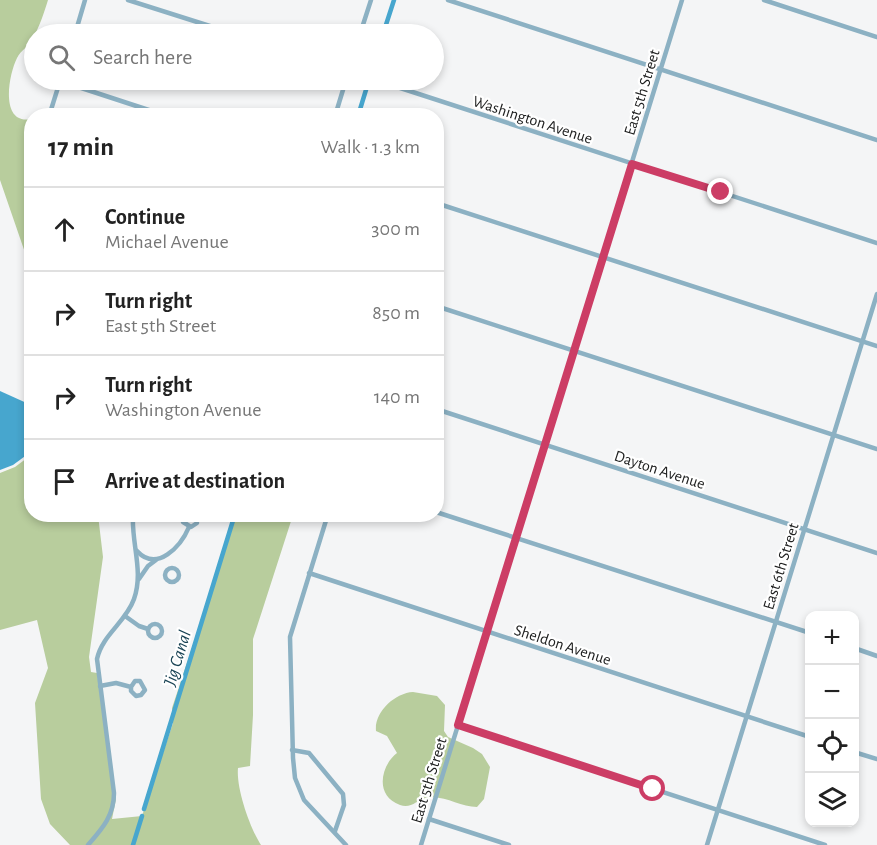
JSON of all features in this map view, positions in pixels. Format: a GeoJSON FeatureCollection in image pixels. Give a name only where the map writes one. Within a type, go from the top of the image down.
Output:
{"type":"FeatureCollection","features":[{"type":"Feature","properties":{"kind":"street"},"geometry":{"type":"LineString","coordinates":[[78,24],[86,0]]}},
{"type":"Feature","properties":{"kind":"street"},"geometry":{"type":"LineString","coordinates":[[128,0],[204,24]]}},
{"type":"Feature","properties":{"kind":"street"},"geometry":{"type":"LineString","coordinates":[[363,24],[371,0]]}},
{"type":"Feature","properties":{"kind":"street"},"geometry":{"type":"LineString","coordinates":[[448,0],[877,140]]}},
{"type":"Feature","properties":{"kind":"street","name":"East 5th Street"},"geometry":{"type":"LineString","coordinates":[[421,845],[682,0]]}},
{"type":"Feature","properties":{"kind":"street"},"geometry":{"type":"LineString","coordinates":[[764,0],[877,37]]}},
{"type":"Feature","properties":{"kind":"street"},"geometry":{"type":"LineString","coordinates":[[52,108],[57,90]]}},
{"type":"Feature","properties":{"kind":"street"},"geometry":{"type":"LineString","coordinates":[[90,90],[143,108]]}},
{"type":"Feature","properties":{"kind":"street"},"geometry":{"type":"LineString","coordinates":[[337,108],[343,90]]}},
{"type":"Feature","properties":{"kind":"street","name":"Washington Avenue"},"geometry":{"type":"LineString","coordinates":[[406,90],[877,243]]}},
{"type":"Feature","properties":{"kind":"street"},"geometry":{"type":"LineString","coordinates":[[444,206],[877,346]]}},
{"type":"Feature","properties":{"kind":"street","name":"East 6th Street"},"geometry":{"type":"LineString","coordinates":[[707,845],[877,294]]}},
{"type":"Feature","properties":{"kind":"street"},"geometry":{"type":"LineString","coordinates":[[444,309],[877,449]]}},
{"type":"Feature","properties":{"kind":"street","name":"Dayton Avenue"},"geometry":{"type":"LineString","coordinates":[[444,412],[877,553]]}},
{"type":"Feature","properties":{"kind":"street"},"geometry":{"type":"LineString","coordinates":[[444,515],[805,632]]}},
{"type":"Feature","properties":{"kind":"street"},"geometry":{"type":"LineString","coordinates":[[134,522],[138,582]]}},
{"type":"Feature","properties":{"kind":"street"},"geometry":{"type":"LineString","coordinates":[[183,522],[189,527]]}},
{"type":"Feature","properties":{"kind":"street"},"geometry":{"type":"LineString","coordinates":[[88,845],[107,822],[114,800],[100,686],[99,653],[106,638],[125,616],[133,601],[138,582],[148,566],[177,548],[189,527],[197,522]]}},
{"type":"Feature","properties":{"kind":"street"},"geometry":{"type":"LineString","coordinates":[[325,522],[289,644],[292,750],[294,773],[301,795],[315,815],[335,831],[346,845]]}},
{"type":"Feature","properties":{"kind":"street"},"geometry":{"type":"LineString","coordinates":[[135,546],[144,557],[159,559],[169,568]]}},
{"type":"Feature","properties":{"kind":"street","name":"Sheldon Avenue"},"geometry":{"type":"LineString","coordinates":[[309,573],[805,735]]}},
{"type":"Feature","properties":{"kind":"street"},"geometry":{"type":"LineString","coordinates":[[125,616],[139,626],[148,629]]}},
{"type":"Feature","properties":{"kind":"street"},"geometry":{"type":"LineString","coordinates":[[859,649],[877,656]]}},
{"type":"Feature","properties":{"kind":"street"},"geometry":{"type":"LineString","coordinates":[[100,686],[116,683],[130,687]]}},
{"type":"Feature","properties":{"kind":"street"},"geometry":{"type":"LineString","coordinates":[[458,725],[825,845]]}},
{"type":"Feature","properties":{"kind":"street"},"geometry":{"type":"LineString","coordinates":[[292,750],[309,753],[343,794],[344,805],[335,831]]}},
{"type":"Feature","properties":{"kind":"street"},"geometry":{"type":"LineString","coordinates":[[859,753],[877,759]]}},
{"type":"Feature","properties":{"kind":"street"},"geometry":{"type":"LineString","coordinates":[[429,819],[509,845]]}},
{"type":"Feature","properties":{"kind":"green space"},"geometry":{"type":"Polygon","coordinates":[[[0,0],[48,0],[39,24],[24,24],[24,49],[17,58],[9,87],[9,98],[14,115],[24,119],[24,250],[0,180],[0,0]]]}},
{"type":"Feature","properties":{"kind":"green space"},"geometry":{"type":"Polygon","coordinates":[[[24,460],[24,522],[99,522],[103,557],[89,657],[91,672],[97,673],[116,799],[112,819],[142,816],[173,723],[172,708],[234,522],[291,522],[253,639],[250,766],[238,768],[239,786],[245,808],[252,829],[261,845],[70,845],[50,824],[41,799],[35,703],[48,668],[37,620],[0,630],[0,473],[24,460]]]}},
{"type":"Feature","properties":{"kind":"green space"},"geometry":{"type":"Polygon","coordinates":[[[413,692],[437,696],[445,705],[444,731],[448,737],[482,754],[490,767],[484,799],[477,807],[432,797],[404,806],[392,801],[386,795],[383,788],[384,772],[391,758],[397,753],[387,736],[376,731],[376,724],[387,705],[399,696],[413,692]]]}},
{"type":"Feature","properties":{"kind":"water"},"geometry":{"type":"Polygon","coordinates":[[[0,391],[24,402],[24,457],[13,465],[0,470],[0,391]]]}},
{"type":"Feature","properties":{"kind":"waterway","name":"Jig Canal"},"geometry":{"type":"LineString","coordinates":[[386,24],[394,0]]}},
{"type":"Feature","properties":{"kind":"waterway","name":"Jig Canal"},"geometry":{"type":"LineString","coordinates":[[360,108],[366,90]]}},
{"type":"Feature","properties":{"kind":"waterway","name":"Jig Canal"},"geometry":{"type":"LineString","coordinates":[[144,809],[233,522]]}},
{"type":"Feature","properties":{"kind":"waterway","name":"Jig Canal"},"geometry":{"type":"LineString","coordinates":[[133,845],[142,816]]}},
{"type":"Feature","properties":{"kind":"route"},"geometry":{"type":"LineString","coordinates":[[653,789],[458,725],[632,164],[721,192]]}}]}
